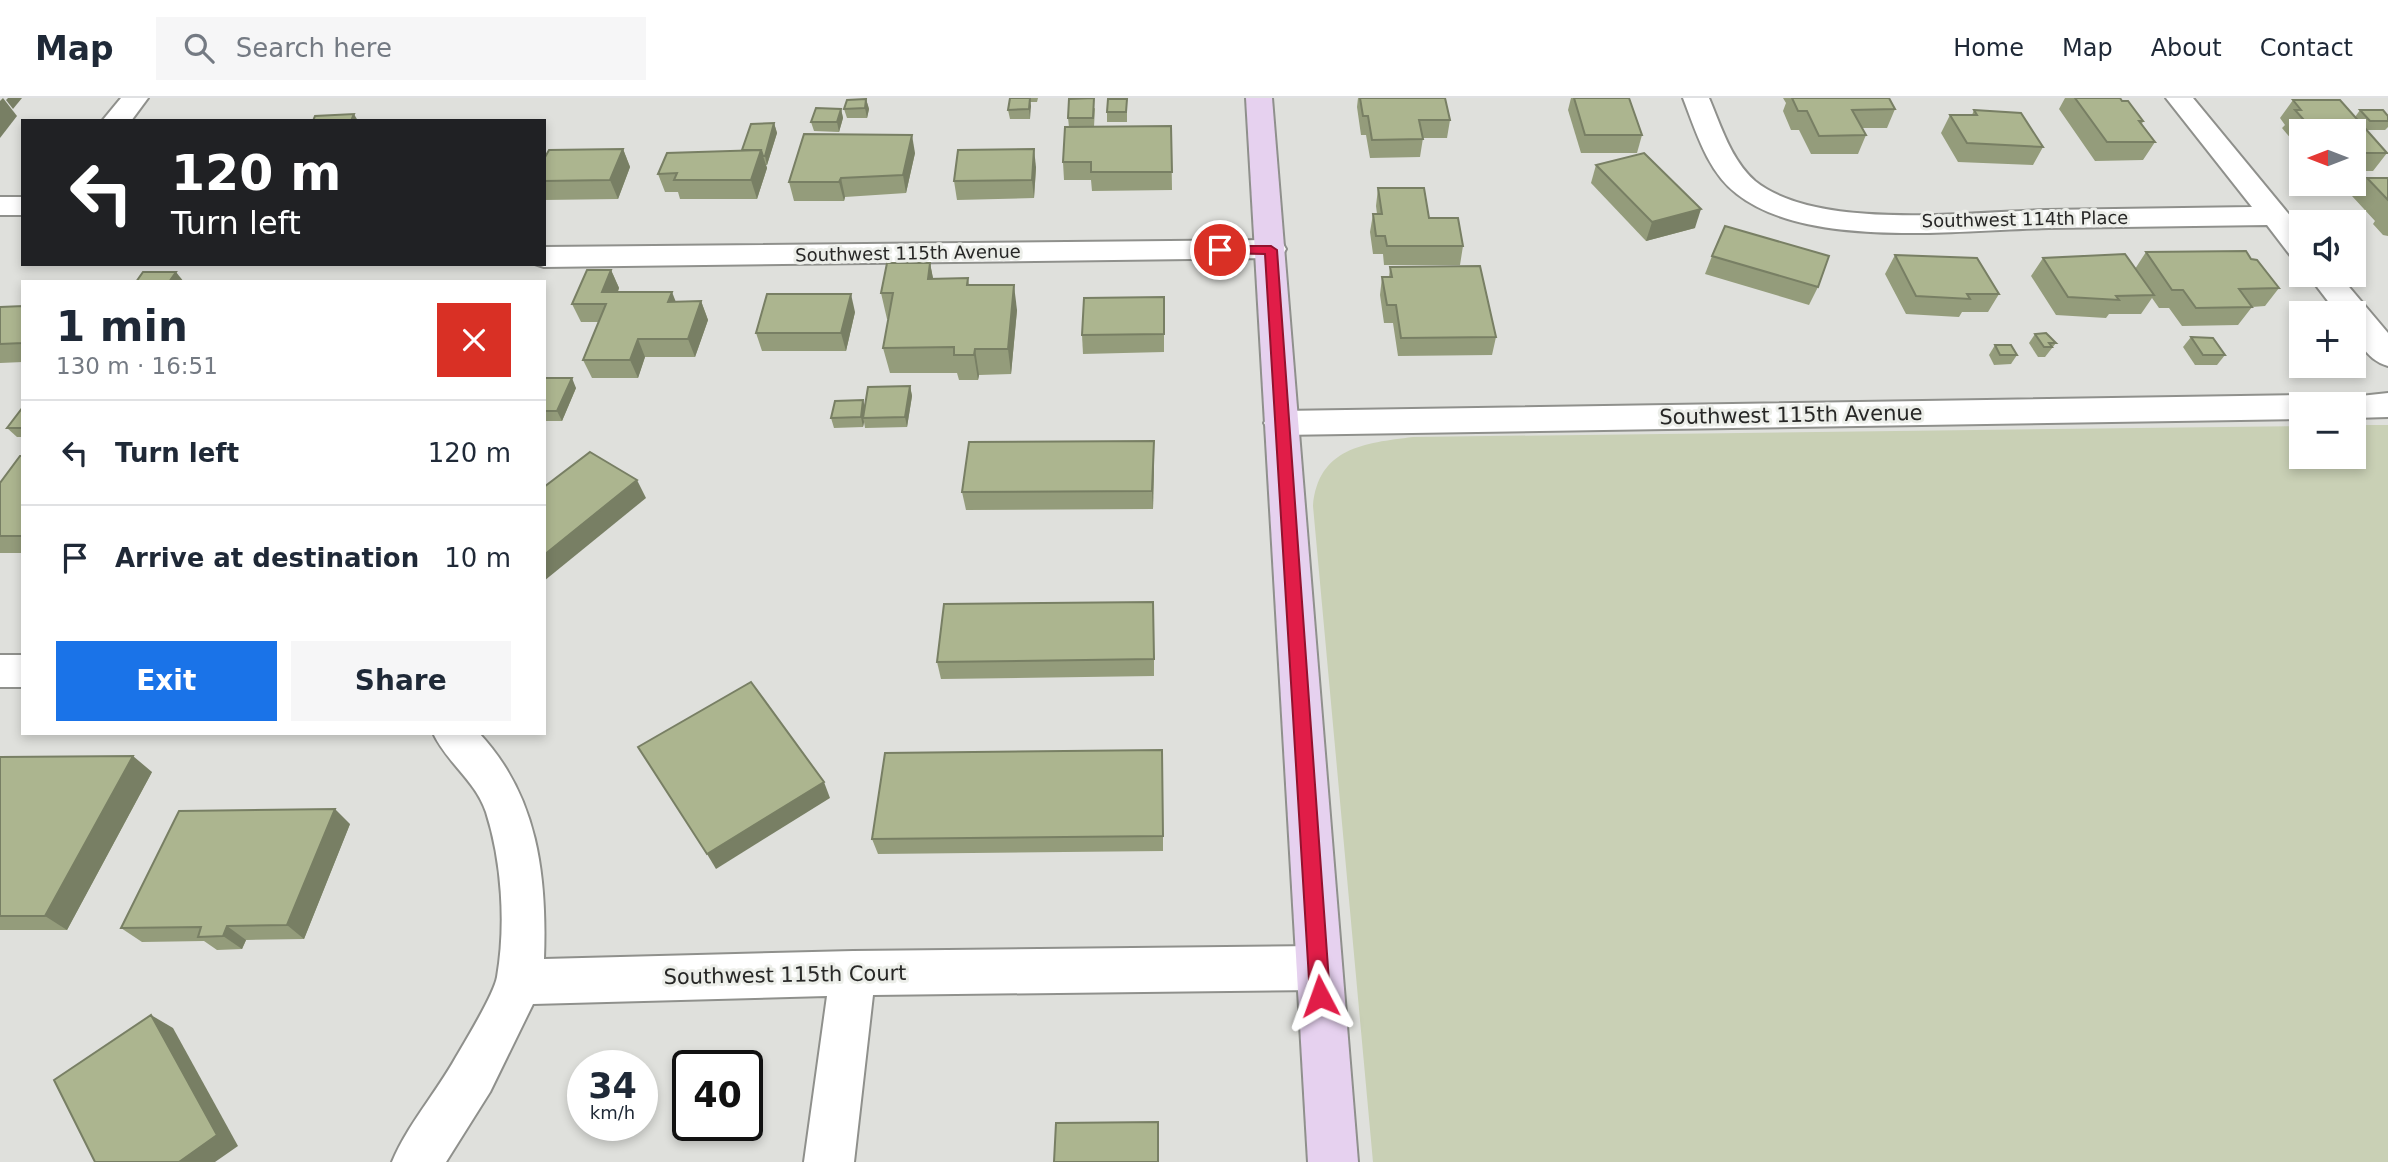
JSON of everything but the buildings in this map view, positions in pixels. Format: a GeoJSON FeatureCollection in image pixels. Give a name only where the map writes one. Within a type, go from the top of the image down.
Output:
{"type":"FeatureCollection","features":[{"type":"Feature","properties":{"kind":"street"},"geometry":{"type":"LineString","coordinates":[[118,119],[135,98]]}},
{"type":"Feature","properties":{"kind":"street"},"geometry":{"type":"LineString","coordinates":[[1259,98],[1333,1162]]}},
{"type":"Feature","properties":{"kind":"street","name":"Southwest 114th Place"},"geometry":{"type":"LineString","coordinates":[[1696,98],[1718,150],[1742,184],[1775,204],[1821,218],[1870,221],[2276,216]]}},
{"type":"Feature","properties":{"kind":"street"},"geometry":{"type":"LineString","coordinates":[[2179,98],[2289,233]]}},
{"type":"Feature","properties":{"kind":"street"},"geometry":{"type":"LineString","coordinates":[[0,206],[21,206]]}},
{"type":"Feature","properties":{"kind":"street","name":"Southwest 115th Avenue"},"geometry":{"type":"LineString","coordinates":[[546,257],[1271,250]]}},
{"type":"Feature","properties":{"kind":"street"},"geometry":{"type":"LineString","coordinates":[[2333,287],[2388,355]]}},
{"type":"Feature","properties":{"kind":"street"},"geometry":{"type":"LineString","coordinates":[[2366,406],[2388,405]]}},
{"type":"Feature","properties":{"kind":"street","name":"Southwest 115th Avenue"},"geometry":{"type":"LineString","coordinates":[[1281,423],[2289,407]]}},
{"type":"Feature","properties":{"kind":"street"},"geometry":{"type":"LineString","coordinates":[[0,671],[21,671]]}},
{"type":"Feature","properties":{"kind":"street"},"geometry":{"type":"LineString","coordinates":[[417,1162],[473,1075],[520,982],[522,904],[519,859],[507,812],[488,771],[455,735]]}},
{"type":"Feature","properties":{"kind":"street","name":"Southwest 115th Court"},"geometry":{"type":"LineString","coordinates":[[520,982],[853,973],[1318,968]]}},
{"type":"Feature","properties":{"kind":"street"},"geometry":{"type":"LineString","coordinates":[[829,1162],[853,973]]}},
{"type":"Feature","properties":{"kind":"green space"},"geometry":{"type":"Polygon","coordinates":[[[2366,425],[2388,425],[2388,1162],[1373,1162],[1313,506],[1317,487],[1334,460],[1361,446],[1413,437],[2289,426],[2289,469],[2366,469],[2366,425]]]}},
{"type":"Feature","properties":{"kind":"route"},"geometry":{"type":"LineString","coordinates":[[1220,250],[1271,250],[1320,996]]}}]}
